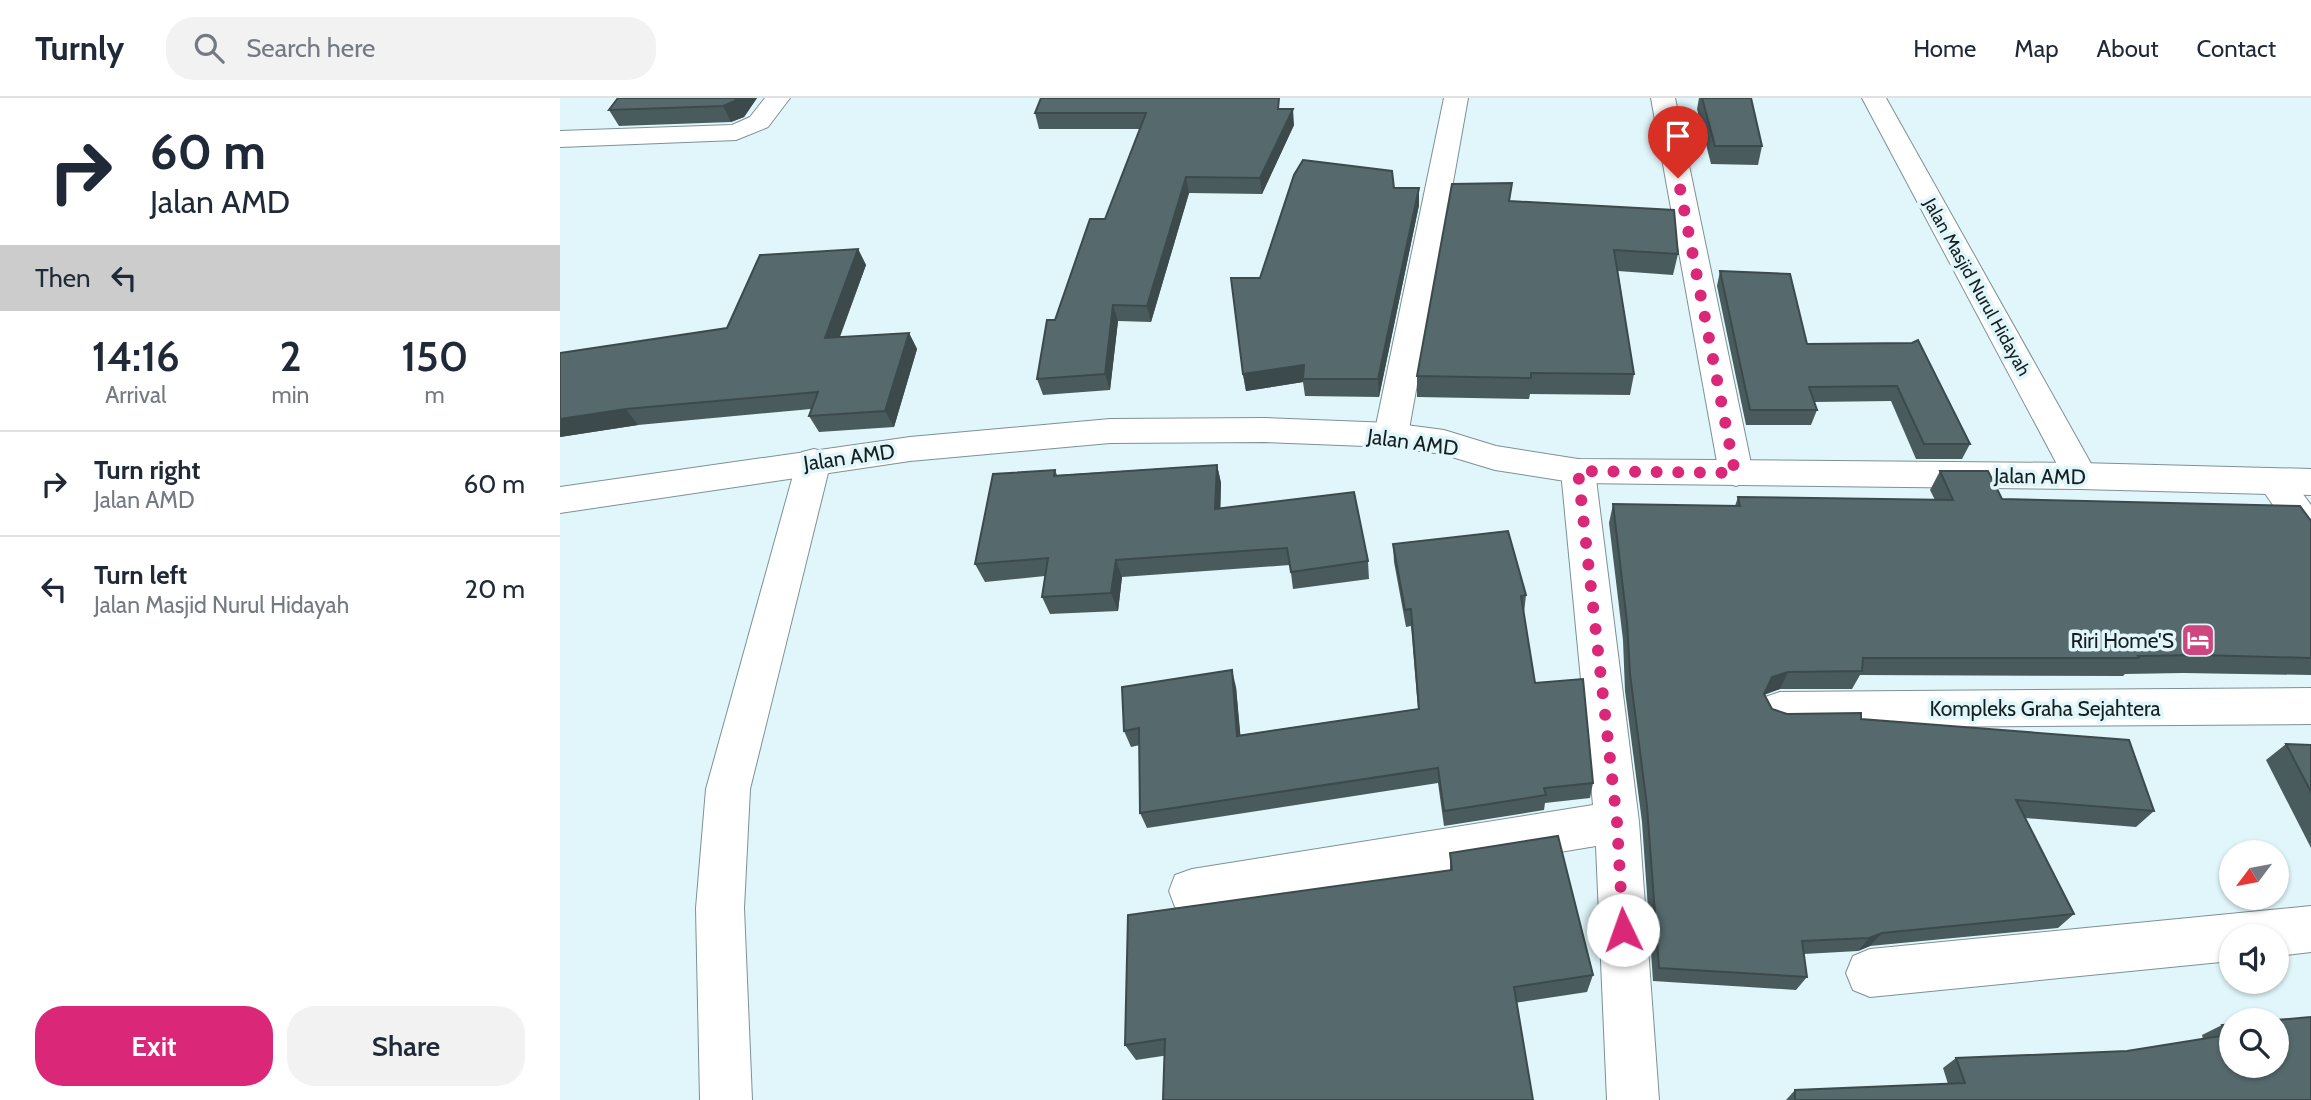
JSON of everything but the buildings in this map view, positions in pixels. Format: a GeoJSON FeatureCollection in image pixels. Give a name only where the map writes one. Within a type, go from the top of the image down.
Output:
{"type":"FeatureCollection","features":[{"type":"Feature","properties":{"kind":"street"},"geometry":{"type":"LineString","coordinates":[[560,139],[736,132],[759,122],[778,98]]}},
{"type":"Feature","properties":{"kind":"street"},"geometry":{"type":"LineString","coordinates":[[1391,435],[1456,98]]}},
{"type":"Feature","properties":{"kind":"street"},"geometry":{"type":"LineString","coordinates":[[1663,98],[1735,473]]}},
{"type":"Feature","properties":{"kind":"street","name":"Jalan Masjid Nurul Hidayah"},"geometry":{"type":"LineString","coordinates":[[1874,98],[2080,476]]}},
{"type":"Feature","properties":{"kind":"street","name":"Jalan AMD"},"geometry":{"type":"LineString","coordinates":[[560,500],[909,449],[1110,431],[1265,430],[1391,435],[1444,442],[1495,458],[1578,471],[2080,476],[2294,482]]}},
{"type":"Feature","properties":{"kind":"street"},"geometry":{"type":"LineString","coordinates":[[726,1100],[720,908],[727,789],[814,461]]}},
{"type":"Feature","properties":{"kind":"street"},"geometry":{"type":"LineString","coordinates":[[1578,471],[1617,822],[1633,1100]]}},
{"type":"Feature","properties":{"kind":"street"},"geometry":{"type":"LineString","coordinates":[[2294,482],[2311,532]]}},
{"type":"Feature","properties":{"kind":"street","name":"Kompleks Graha Sejahtera"},"geometry":{"type":"LineString","coordinates":[[1780,710],[2311,706]]}},
{"type":"Feature","properties":{"kind":"street"},"geometry":{"type":"LineString","coordinates":[[1192,891],[1617,822]]}},
{"type":"Feature","properties":{"kind":"street"},"geometry":{"type":"LineString","coordinates":[[2289,931],[2311,929]]}},
{"type":"Feature","properties":{"kind":"street"},"geometry":{"type":"LineString","coordinates":[[1870,973],[2219,938]]}},
{"type":"Feature","properties":{"kind":"place","name":"Riri Home'S"},"geometry":{"type":"Point","coordinates":[2198,640]}},
{"type":"Feature","properties":{"kind":"route"},"geometry":{"type":"LineString","coordinates":[[1623,930],[1617,822],[1578,471],[1735,473],[1678,178]]}}]}
